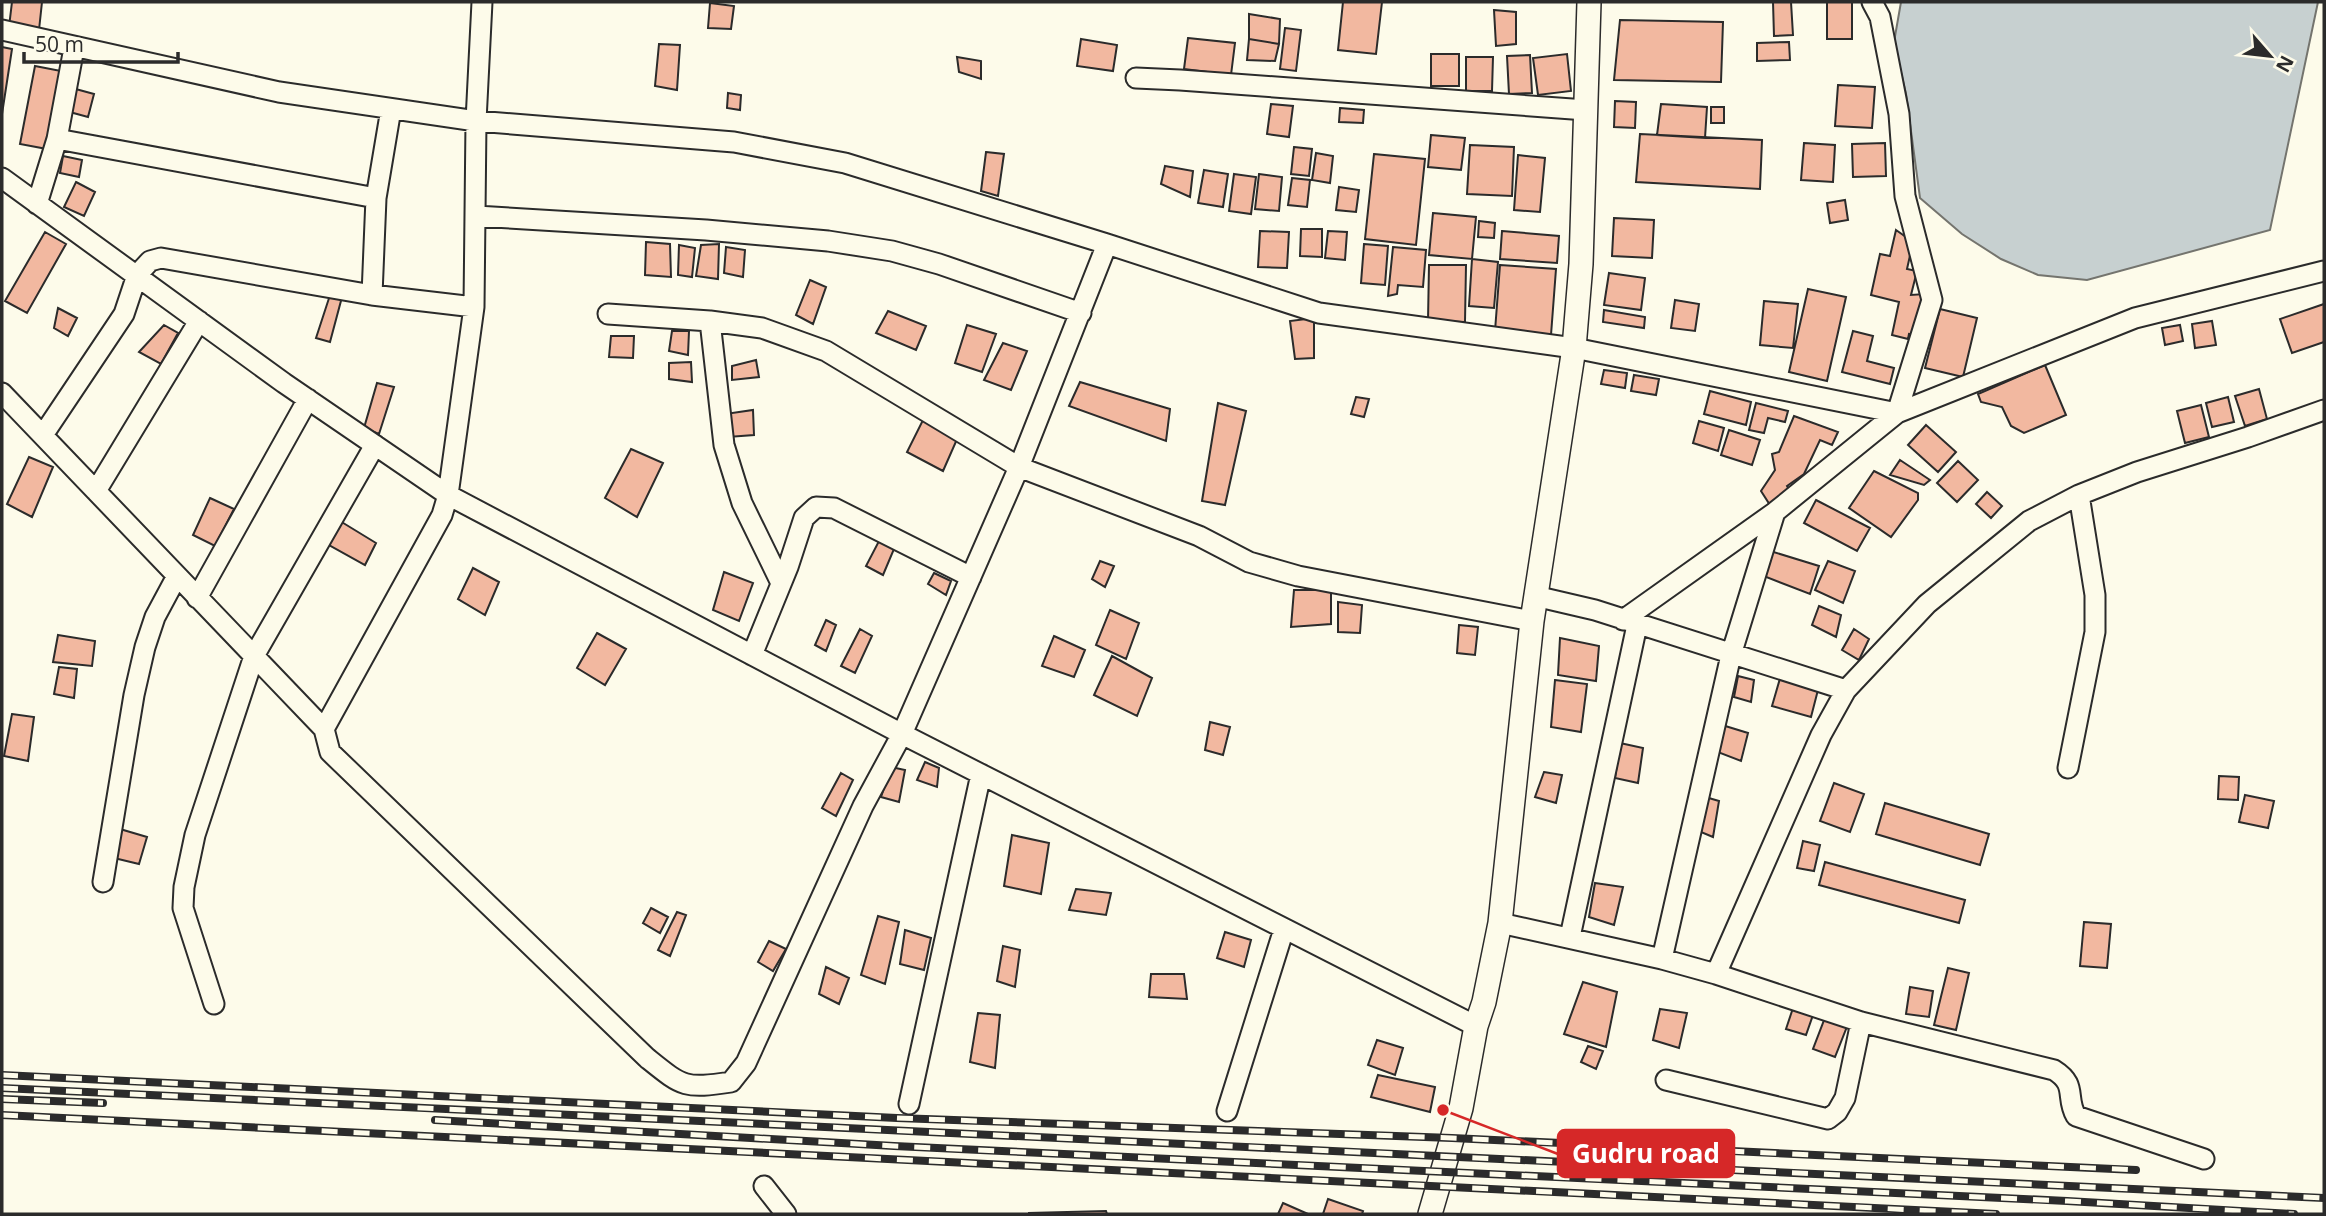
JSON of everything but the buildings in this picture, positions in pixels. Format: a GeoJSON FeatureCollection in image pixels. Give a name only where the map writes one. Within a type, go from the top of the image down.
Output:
{"type":"FeatureCollection","features":[{"type":"Feature","properties":{"kind":"street"},"geometry":{"type":"LineString","coordinates":[[324,729],[442,515],[448,495],[474,307],[476,121],[482,2]]}},
{"type":"Feature","properties":{"kind":"street"},"geometry":{"type":"LineString","coordinates":[[1430,1214],[1461,1108],[1476,1026],[1484,1002],[1500,923],[1535,596],[1574,348],[1581,264],[1589,2]]}},
{"type":"Feature","properties":{"kind":"street"},"geometry":{"type":"LineString","coordinates":[[1872,2],[1880,17],[1899,114],[1905,196],[1932,300],[1897,413]]}},
{"type":"Feature","properties":{"kind":"street"},"geometry":{"type":"LineString","coordinates":[[2,30],[279,92],[476,121],[734,142],[832,161],[1107,244],[1319,313],[1574,348],[1897,413]]}},
{"type":"Feature","properties":{"kind":"street"},"geometry":{"type":"LineString","coordinates":[[37,204],[57,139],[75,48]]}},
{"type":"Feature","properties":{"kind":"street"},"geometry":{"type":"LineString","coordinates":[[1136,78],[1586,110]]}},
{"type":"Feature","properties":{"kind":"street"},"geometry":{"type":"LineString","coordinates":[[372,295],[376,198],[391,109]]}},
{"type":"Feature","properties":{"kind":"street"},"geometry":{"type":"LineString","coordinates":[[57,139],[376,198]]}},
{"type":"Feature","properties":{"kind":"street"},"geometry":{"type":"LineString","coordinates":[[2,178],[308,399],[448,495],[902,734],[1476,1026]]}},
{"type":"Feature","properties":{"kind":"street"},"geometry":{"type":"LineString","coordinates":[[476,216],[706,230],[828,241],[892,251],[1081,313]]}},
{"type":"Feature","properties":{"kind":"street"},"geometry":{"type":"LineString","coordinates":[[2,393],[324,729],[330,752],[647,1058],[677,1082],[699,1087],[731,1082],[746,1063],[863,806],[902,734],[1020,467],[1107,244]]}},
{"type":"Feature","properties":{"kind":"street"},"geometry":{"type":"LineString","coordinates":[[43,435],[124,314],[137,275],[150,261],[161,258],[372,295],[474,307]]}},
{"type":"Feature","properties":{"kind":"street"},"geometry":{"type":"LineString","coordinates":[[1570,937],[1630,622],[1775,512],[1897,413],[2135,318],[2324,271]]}},
{"type":"Feature","properties":{"kind":"street"},"geometry":{"type":"LineString","coordinates":[[608,314],[710,321],[762,328],[826,351],[1020,467],[1199,536],[1250,562],[1298,576],[1532,621]]}},
{"type":"Feature","properties":{"kind":"street"},"geometry":{"type":"LineString","coordinates":[[96,491],[199,321]]}},
{"type":"Feature","properties":{"kind":"street"},"geometry":{"type":"LineString","coordinates":[[710,321],[724,445],[742,503],[781,583]]}},
{"type":"Feature","properties":{"kind":"street"},"geometry":{"type":"LineString","coordinates":[[197,598],[308,399]]}},
{"type":"Feature","properties":{"kind":"street"},"geometry":{"type":"LineString","coordinates":[[1716,974],[1821,735],[1846,690],[1927,604],[2029,521],[2079,495],[2137,472],[2248,438],[2324,410]]}},
{"type":"Feature","properties":{"kind":"street"},"geometry":{"type":"LineString","coordinates":[[214,1004],[183,908],[184,887],[195,835],[254,656],[375,446]]}},
{"type":"Feature","properties":{"kind":"street"},"geometry":{"type":"LineString","coordinates":[[2068,768],[2095,632],[2095,595],[2079,495]]}},
{"type":"Feature","properties":{"kind":"street"},"geometry":{"type":"LineString","coordinates":[[752,655],[804,518],[816,507],[834,508],[971,577]]}},
{"type":"Feature","properties":{"kind":"street"},"geometry":{"type":"LineString","coordinates":[[1662,959],[1731,654],[1775,512]]}},
{"type":"Feature","properties":{"kind":"street"},"geometry":{"type":"LineString","coordinates":[[103,882],[134,695],[145,647],[155,617],[177,576]]}},
{"type":"Feature","properties":{"kind":"street"},"geometry":{"type":"LineString","coordinates":[[1535,596],[1630,622],[1846,690]]}},
{"type":"Feature","properties":{"kind":"street"},"geometry":{"type":"LineString","coordinates":[[909,1104],[981,774]]}},
{"type":"Feature","properties":{"kind":"street"},"geometry":{"type":"LineString","coordinates":[[1500,923],[1662,959],[1861,1022],[2054,1070],[2065,1077],[2077,1116],[2204,1159]]}},
{"type":"Feature","properties":{"kind":"street"},"geometry":{"type":"LineString","coordinates":[[1227,1111],[1284,929]]}},
{"type":"Feature","properties":{"kind":"street"},"geometry":{"type":"LineString","coordinates":[[1666,1080],[1828,1119],[1837,1112],[1845,1098],[1861,1022]]}},
{"type":"Feature","properties":{"kind":"street"},"geometry":{"type":"LineString","coordinates":[[764,1186],[786,1214]]}},
{"type":"Feature","properties":{"kind":"shaded area"},"geometry":{"type":"Polygon","coordinates":[[[1901,2],[2318,2],[2270,230],[2087,280],[2038,275],[2001,259],[1962,234],[1920,198],[1906,94],[1894,42],[1901,2]]]}},
{"type":"Feature","properties":{"kind":"railway"},"geometry":{"type":"LineString","coordinates":[[2,1075],[897,1118],[1452,1138],[2136,1170]]}},
{"type":"Feature","properties":{"kind":"railway"},"geometry":{"type":"LineString","coordinates":[[2,1088],[2324,1198]]}},
{"type":"Feature","properties":{"kind":"railway"},"geometry":{"type":"LineString","coordinates":[[2,1099],[103,1103]]}},
{"type":"Feature","properties":{"kind":"railway"},"geometry":{"type":"LineString","coordinates":[[2,1115],[1996,1214]]}},
{"type":"Feature","properties":{"kind":"railway"},"geometry":{"type":"LineString","coordinates":[[435,1120],[894,1146],[2294,1214]]}},
{"type":"Feature","properties":{"kind":"place","name":"Gudru road"},"geometry":{"type":"Point","coordinates":[1443,1110]}}]}
